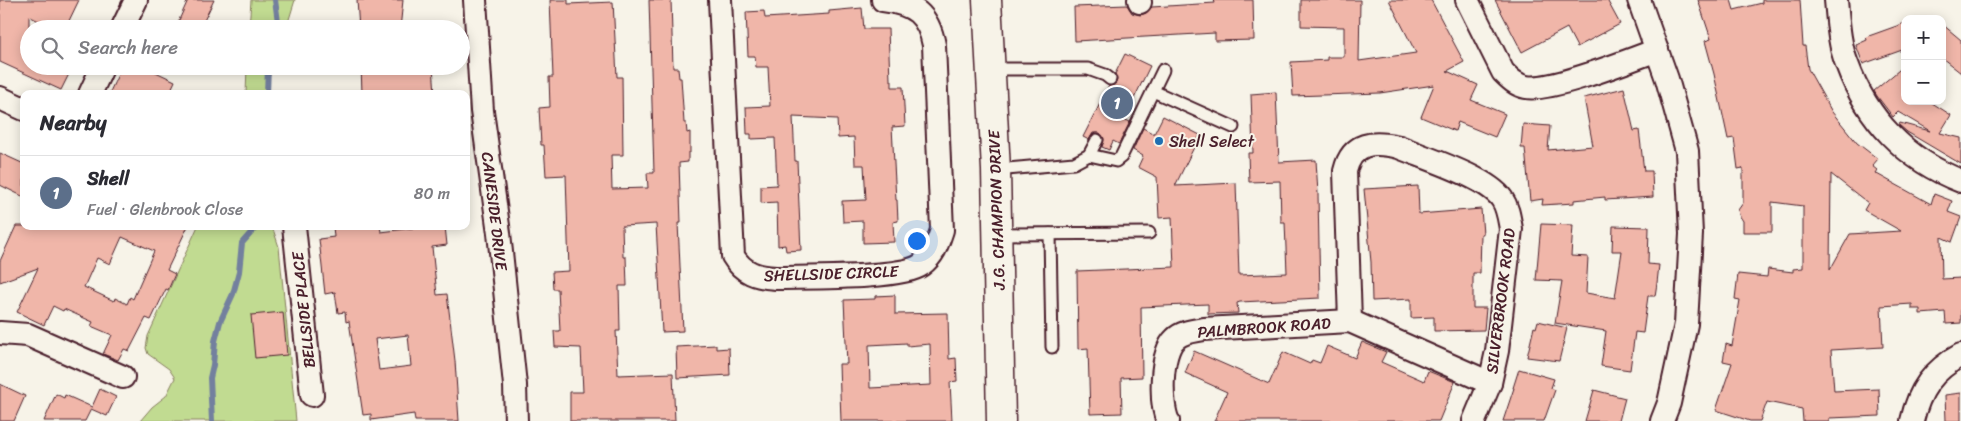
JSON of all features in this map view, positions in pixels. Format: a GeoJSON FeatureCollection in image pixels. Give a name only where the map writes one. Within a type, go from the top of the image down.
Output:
{"type":"FeatureCollection","features":[{"type":"Feature","properties":{"kind":"main road","name":"J.G. CHAMPION DRIVE"},"geometry":{"type":"LineString","coordinates":[[987,0],[996,170],[1001,421]]}},
{"type":"Feature","properties":{"kind":"street"},"geometry":{"type":"LineString","coordinates":[[126,20],[136,0]]}},
{"type":"Feature","properties":{"kind":"street","name":"CANESIDE DRIVE"},"geometry":{"type":"LineString","coordinates":[[475,0],[474,112],[500,233],[515,385],[516,421]]}},
{"type":"Feature","properties":{"kind":"street","name":"SHELLSIDE CIRCLE"},"geometry":{"type":"LineString","coordinates":[[720,0],[733,256],[738,266],[749,273],[776,278],[895,274],[919,266],[934,252],[942,230],[934,46],[931,30],[924,17],[911,6],[883,0]]}},
{"type":"Feature","properties":{"kind":"street"},"geometry":{"type":"LineString","coordinates":[[1467,0],[1503,72],[1510,80],[1527,87],[1555,85],[1657,50]]}},
{"type":"Feature","properties":{"kind":"street"},"geometry":{"type":"LineString","coordinates":[[1639,0],[1667,79],[1686,151],[1690,234],[1686,324],[1669,403],[1662,421]]}},
{"type":"Feature","properties":{"kind":"street"},"geometry":{"type":"LineString","coordinates":[[1836,0],[1838,28],[1846,63],[1860,93],[1876,119],[1896,142],[1925,164],[1961,181]]}},
{"type":"Feature","properties":{"kind":"street"},"geometry":{"type":"LineString","coordinates":[[92,90],[99,75]]}},
{"type":"Feature","properties":{"kind":"street"},"geometry":{"type":"LineString","coordinates":[[0,98],[20,106]]}},
{"type":"Feature","properties":{"kind":"street","name":"SILVERBROOK ROAD"},"geometry":{"type":"LineString","coordinates":[[1474,421],[1490,384],[1497,351],[1510,228],[1508,210],[1501,198],[1487,185],[1399,147],[1386,144],[1370,144],[1358,148],[1348,159],[1344,187],[1350,321],[1490,384]]}},
{"type":"Feature","properties":{"kind":"street","name":"BELLSIDE PLACE"},"geometry":{"type":"LineString","coordinates":[[294,230],[312,394]]}},
{"type":"Feature","properties":{"kind":"street","name":"PALMBROOK ROAD"},"geometry":{"type":"LineString","coordinates":[[1168,421],[1164,414],[1163,366],[1175,339],[1186,332],[1204,328],[1350,321]]}},
{"type":"Feature","properties":{"kind":"street"},"geometry":{"type":"LineString","coordinates":[[0,333],[28,335],[122,377]]}},
{"type":"Feature","properties":{"kind":"street"},"geometry":{"type":"LineString","coordinates":[[1912,421],[1916,402],[1930,379],[1945,364],[1961,355]]}},
{"type":"Feature","properties":{"kind":"lane"},"geometry":{"type":"LineString","coordinates":[[991,69],[1088,69],[1105,75],[1110,79]]}},
{"type":"Feature","properties":{"kind":"lane"},"geometry":{"type":"LineString","coordinates":[[1089,155],[1112,161],[1121,158],[1163,70]]}},
{"type":"Feature","properties":{"kind":"lane"},"geometry":{"type":"LineString","coordinates":[[1154,90],[1233,127]]}},
{"type":"Feature","properties":{"kind":"lane"},"geometry":{"type":"LineString","coordinates":[[996,170],[1074,163],[1089,155],[1097,140]]}},
{"type":"Feature","properties":{"kind":"lane"},"geometry":{"type":"LineString","coordinates":[[998,234],[1149,232]]}},
{"type":"Feature","properties":{"kind":"lane"},"geometry":{"type":"LineString","coordinates":[[1050,234],[1052,347]]}},
{"type":"Feature","properties":{"kind":"green space"},"geometry":{"type":"Polygon","coordinates":[[[251,0],[295,0],[289,20],[250,20],[251,0]]]}},
{"type":"Feature","properties":{"kind":"green space"},"geometry":{"type":"Polygon","coordinates":[[[247,75],[270,75],[265,90],[246,90],[247,75]]]}},
{"type":"Feature","properties":{"kind":"green space"},"geometry":{"type":"Polygon","coordinates":[[[196,230],[273,230],[279,247],[296,421],[140,421],[152,407],[166,396],[175,378],[169,369],[148,354],[146,348],[148,336],[196,230]]]}},
{"type":"Feature","properties":{"kind":"building"},"geometry":{"type":"Polygon","coordinates":[[[0,0],[79,0],[69,20],[37,20],[29,16],[29,20],[20,20],[20,71],[0,62],[0,0]]]}},
{"type":"Feature","properties":{"kind":"building"},"geometry":{"type":"Polygon","coordinates":[[[188,0],[214,0],[204,20],[179,20],[188,0]]]}},
{"type":"Feature","properties":{"kind":"building"},"geometry":{"type":"Polygon","coordinates":[[[357,0],[403,0],[401,20],[358,20],[357,0]]]}},
{"type":"Feature","properties":{"kind":"building"},"geometry":{"type":"Polygon","coordinates":[[[550,0],[568,0],[568,4],[613,2],[617,77],[622,77],[623,155],[611,155],[612,189],[648,188],[647,173],[654,173],[649,0],[671,0],[673,68],[678,68],[679,78],[681,78],[684,123],[686,123],[687,133],[690,132],[688,162],[679,163],[681,223],[678,223],[683,331],[662,332],[656,224],[622,226],[623,257],[626,257],[627,286],[619,286],[620,331],[616,331],[618,375],[673,373],[675,421],[570,421],[570,392],[583,392],[581,348],[555,347],[554,331],[560,331],[558,289],[553,289],[552,272],[569,271],[566,175],[546,176],[544,145],[541,145],[539,108],[550,107],[549,77],[553,77],[550,0]]]}},
{"type":"Feature","properties":{"kind":"building"},"geometry":{"type":"Polygon","coordinates":[[[1214,0],[1253,0],[1254,40],[1215,41],[1215,33],[1075,41],[1074,7],[1127,5],[1132,13],[1140,15],[1146,13],[1152,7],[1215,3],[1214,0]]]}},
{"type":"Feature","properties":{"kind":"building"},"geometry":{"type":"Polygon","coordinates":[[[1301,0],[1360,0],[1359,61],[1416,53],[1389,0],[1431,0],[1464,62],[1447,71],[1478,85],[1471,100],[1505,114],[1495,137],[1458,122],[1455,131],[1421,117],[1434,85],[1380,93],[1293,96],[1291,62],[1327,60],[1327,57],[1344,57],[1344,27],[1301,26],[1301,0]]]}},
{"type":"Feature","properties":{"kind":"building"},"geometry":{"type":"Polygon","coordinates":[[[1495,0],[1607,0],[1620,24],[1577,47],[1567,28],[1522,52],[1495,0]]]}},
{"type":"Feature","properties":{"kind":"building"},"geometry":{"type":"Polygon","coordinates":[[[1698,0],[1731,0],[1734,10],[1762,3],[1762,0],[1800,0],[1803,46],[1805,46],[1808,69],[1832,112],[1857,143],[1878,159],[1872,166],[1877,170],[1875,173],[1931,204],[1934,194],[1952,201],[1948,212],[1961,217],[1952,242],[1941,237],[1942,279],[1961,278],[1961,323],[1946,324],[1945,312],[1920,314],[1920,309],[1912,309],[1912,304],[1881,306],[1883,347],[1831,350],[1834,391],[1879,389],[1880,416],[1829,418],[1829,421],[1803,421],[1802,409],[1767,402],[1760,421],[1750,421],[1716,410],[1732,363],[1723,361],[1726,344],[1732,346],[1740,300],[1735,299],[1738,274],[1767,277],[1768,269],[1793,272],[1793,269],[1803,268],[1803,206],[1772,202],[1772,232],[1743,232],[1743,221],[1738,210],[1743,203],[1743,168],[1738,169],[1734,138],[1728,139],[1705,41],[1711,39],[1698,0]],[[1831,174],[1830,270],[1850,234],[1901,231],[1864,210],[1868,203],[1831,174]]]}},
{"type":"Feature","properties":{"kind":"building"},"geometry":{"type":"Polygon","coordinates":[[[862,8],[864,29],[888,29],[890,80],[892,80],[892,87],[903,87],[905,126],[892,127],[898,221],[893,222],[894,242],[863,243],[863,221],[843,222],[842,201],[866,200],[864,165],[855,165],[854,137],[838,138],[837,119],[793,117],[801,250],[786,251],[785,245],[778,246],[777,202],[761,203],[761,186],[777,185],[775,138],[751,139],[751,134],[747,134],[746,107],[770,106],[768,67],[756,67],[755,56],[748,56],[746,12],[764,11],[765,18],[829,14],[829,11],[862,8]]]}},
{"type":"Feature","properties":{"kind":"building"},"geometry":{"type":"Polygon","coordinates":[[[1901,24],[1901,50],[1863,64],[1856,45],[1867,40],[1866,37],[1901,24]]]}},
{"type":"Feature","properties":{"kind":"building"},"geometry":{"type":"Polygon","coordinates":[[[1946,27],[1961,40],[1961,73],[1946,61],[1946,27]]]}},
{"type":"Feature","properties":{"kind":"building"},"geometry":{"type":"Polygon","coordinates":[[[1125,54],[1150,66],[1124,119],[1130,122],[1119,144],[1113,141],[1109,150],[1102,147],[1104,139],[1100,133],[1093,133],[1089,140],[1083,137],[1109,86],[1116,83],[1115,74],[1125,54]]]}},
{"type":"Feature","properties":{"kind":"building"},"geometry":{"type":"Polygon","coordinates":[[[1901,68],[1901,105],[1935,105],[1951,115],[1940,133],[1961,138],[1961,164],[1907,132],[1899,125],[1900,123],[1930,131],[1898,112],[1893,117],[1874,91],[1901,68]]]}},
{"type":"Feature","properties":{"kind":"building"},"geometry":{"type":"Polygon","coordinates":[[[28,75],[68,75],[61,90],[28,75]]]}},
{"type":"Feature","properties":{"kind":"building"},"geometry":{"type":"Polygon","coordinates":[[[118,75],[162,75],[175,81],[171,90],[111,90],[118,75]]]}},
{"type":"Feature","properties":{"kind":"building"},"geometry":{"type":"Polygon","coordinates":[[[361,75],[434,75],[435,90],[362,90],[361,75]]]}},
{"type":"Feature","properties":{"kind":"building"},"geometry":{"type":"Polygon","coordinates":[[[1624,88],[1634,131],[1639,130],[1644,171],[1652,171],[1653,197],[1605,200],[1605,197],[1574,200],[1574,203],[1542,205],[1543,199],[1530,201],[1525,148],[1521,148],[1523,124],[1550,126],[1548,150],[1593,146],[1584,98],[1624,88]]]}},
{"type":"Feature","properties":{"kind":"building"},"geometry":{"type":"Polygon","coordinates":[[[1276,92],[1279,162],[1316,160],[1320,298],[1240,302],[1237,303],[1238,313],[1208,314],[1208,304],[1141,307],[1142,377],[1121,378],[1122,413],[1090,414],[1088,348],[1078,349],[1077,271],[1174,267],[1172,217],[1159,218],[1157,177],[1138,167],[1143,156],[1133,150],[1143,128],[1154,134],[1163,116],[1200,135],[1175,186],[1236,183],[1239,275],[1287,273],[1285,222],[1281,222],[1280,181],[1249,182],[1248,153],[1253,153],[1251,94],[1276,92]]]}},
{"type":"Feature","properties":{"kind":"building"},"geometry":{"type":"Polygon","coordinates":[[[0,153],[20,162],[20,195],[0,185],[0,153]]]}},
{"type":"Feature","properties":{"kind":"building"},"geometry":{"type":"Polygon","coordinates":[[[1418,186],[1419,214],[1481,209],[1483,234],[1481,234],[1480,273],[1473,273],[1473,308],[1486,308],[1484,330],[1434,331],[1434,317],[1411,318],[1411,299],[1372,301],[1371,262],[1364,189],[1418,186]]]}},
{"type":"Feature","properties":{"kind":"building"},"geometry":{"type":"Polygon","coordinates":[[[1541,224],[1573,225],[1571,256],[1588,257],[1586,293],[1615,298],[1622,251],[1612,251],[1613,226],[1649,227],[1648,264],[1659,265],[1657,283],[1655,296],[1648,296],[1643,333],[1635,332],[1630,370],[1601,366],[1606,331],[1555,323],[1562,281],[1536,280],[1541,224]]]}},
{"type":"Feature","properties":{"kind":"building"},"geometry":{"type":"Polygon","coordinates":[[[16,226],[20,226],[20,230],[186,230],[167,270],[175,274],[168,290],[166,289],[151,320],[146,318],[129,351],[124,349],[118,360],[103,354],[112,335],[91,326],[93,322],[53,306],[44,325],[17,312],[38,268],[0,282],[0,261],[16,226]],[[122,237],[110,264],[97,258],[84,287],[114,301],[115,298],[127,304],[130,297],[133,299],[154,251],[122,237]]]}},
{"type":"Feature","properties":{"kind":"building"},"geometry":{"type":"Polygon","coordinates":[[[333,230],[381,230],[381,232],[445,230],[447,245],[432,247],[437,295],[447,294],[455,361],[459,421],[415,421],[414,414],[371,420],[371,414],[363,415],[349,321],[346,322],[345,312],[338,313],[335,292],[325,294],[319,239],[334,237],[333,230]],[[408,335],[375,339],[379,370],[411,366],[408,335]]]}},
{"type":"Feature","properties":{"kind":"building"},"geometry":{"type":"Polygon","coordinates":[[[895,295],[895,314],[948,313],[949,359],[956,358],[957,381],[950,382],[952,421],[841,421],[839,364],[847,364],[844,300],[875,299],[875,296],[895,295]],[[907,343],[869,345],[870,388],[931,385],[930,344],[907,346],[907,343]]]}},
{"type":"Feature","properties":{"kind":"building"},"geometry":{"type":"Polygon","coordinates":[[[283,312],[287,355],[255,358],[251,315],[283,312]]]}},
{"type":"Feature","properties":{"kind":"building"},"geometry":{"type":"Polygon","coordinates":[[[1538,321],[1567,328],[1559,361],[1527,357],[1534,327],[1536,328],[1538,321]]]}},
{"type":"Feature","properties":{"kind":"building"},"geometry":{"type":"Polygon","coordinates":[[[1362,342],[1386,352],[1381,362],[1424,381],[1428,371],[1455,382],[1439,421],[1214,421],[1227,392],[1185,373],[1194,351],[1269,384],[1283,352],[1310,364],[1312,360],[1320,363],[1327,346],[1355,358],[1362,342]]]}},
{"type":"Feature","properties":{"kind":"building"},"geometry":{"type":"Polygon","coordinates":[[[716,345],[716,349],[729,348],[730,375],[677,378],[676,347],[716,345]]]}},
{"type":"Feature","properties":{"kind":"building"},"geometry":{"type":"Polygon","coordinates":[[[1519,369],[1554,379],[1551,388],[1555,390],[1544,421],[1503,421],[1519,369]]]}},
{"type":"Feature","properties":{"kind":"building"},"geometry":{"type":"Polygon","coordinates":[[[0,384],[25,396],[14,421],[0,421],[0,384]]]}},
{"type":"Feature","properties":{"kind":"building"},"geometry":{"type":"Polygon","coordinates":[[[100,389],[116,397],[107,416],[91,409],[100,389]]]}},
{"type":"Feature","properties":{"kind":"building"},"geometry":{"type":"Polygon","coordinates":[[[1594,390],[1625,398],[1619,421],[1585,421],[1594,390]]]}},
{"type":"Feature","properties":{"kind":"building"},"geometry":{"type":"Polygon","coordinates":[[[1961,393],[1961,421],[1946,421],[1945,395],[1961,393]]]}},
{"type":"Feature","properties":{"kind":"building"},"geometry":{"type":"Polygon","coordinates":[[[56,394],[64,398],[65,395],[92,407],[85,421],[44,421],[56,394]]]}},
{"type":"Feature","properties":{"kind":"waterway"},"geometry":{"type":"LineString","coordinates":[[275,0],[278,20]]}},
{"type":"Feature","properties":{"kind":"waterway"},"geometry":{"type":"LineString","coordinates":[[267,90],[268,75]]}},
{"type":"Feature","properties":{"kind":"waterway"},"geometry":{"type":"LineString","coordinates":[[212,421],[210,378],[215,341],[220,322],[233,294],[239,272],[242,243],[253,230]]}},
{"type":"Feature","properties":{"kind":"place","name":"Shell"},"geometry":{"type":"Point","coordinates":[1117,103]}},
{"type":"Feature","properties":{"kind":"place","name":"Shell Select"},"geometry":{"type":"Point","coordinates":[1159,141]}}]}
